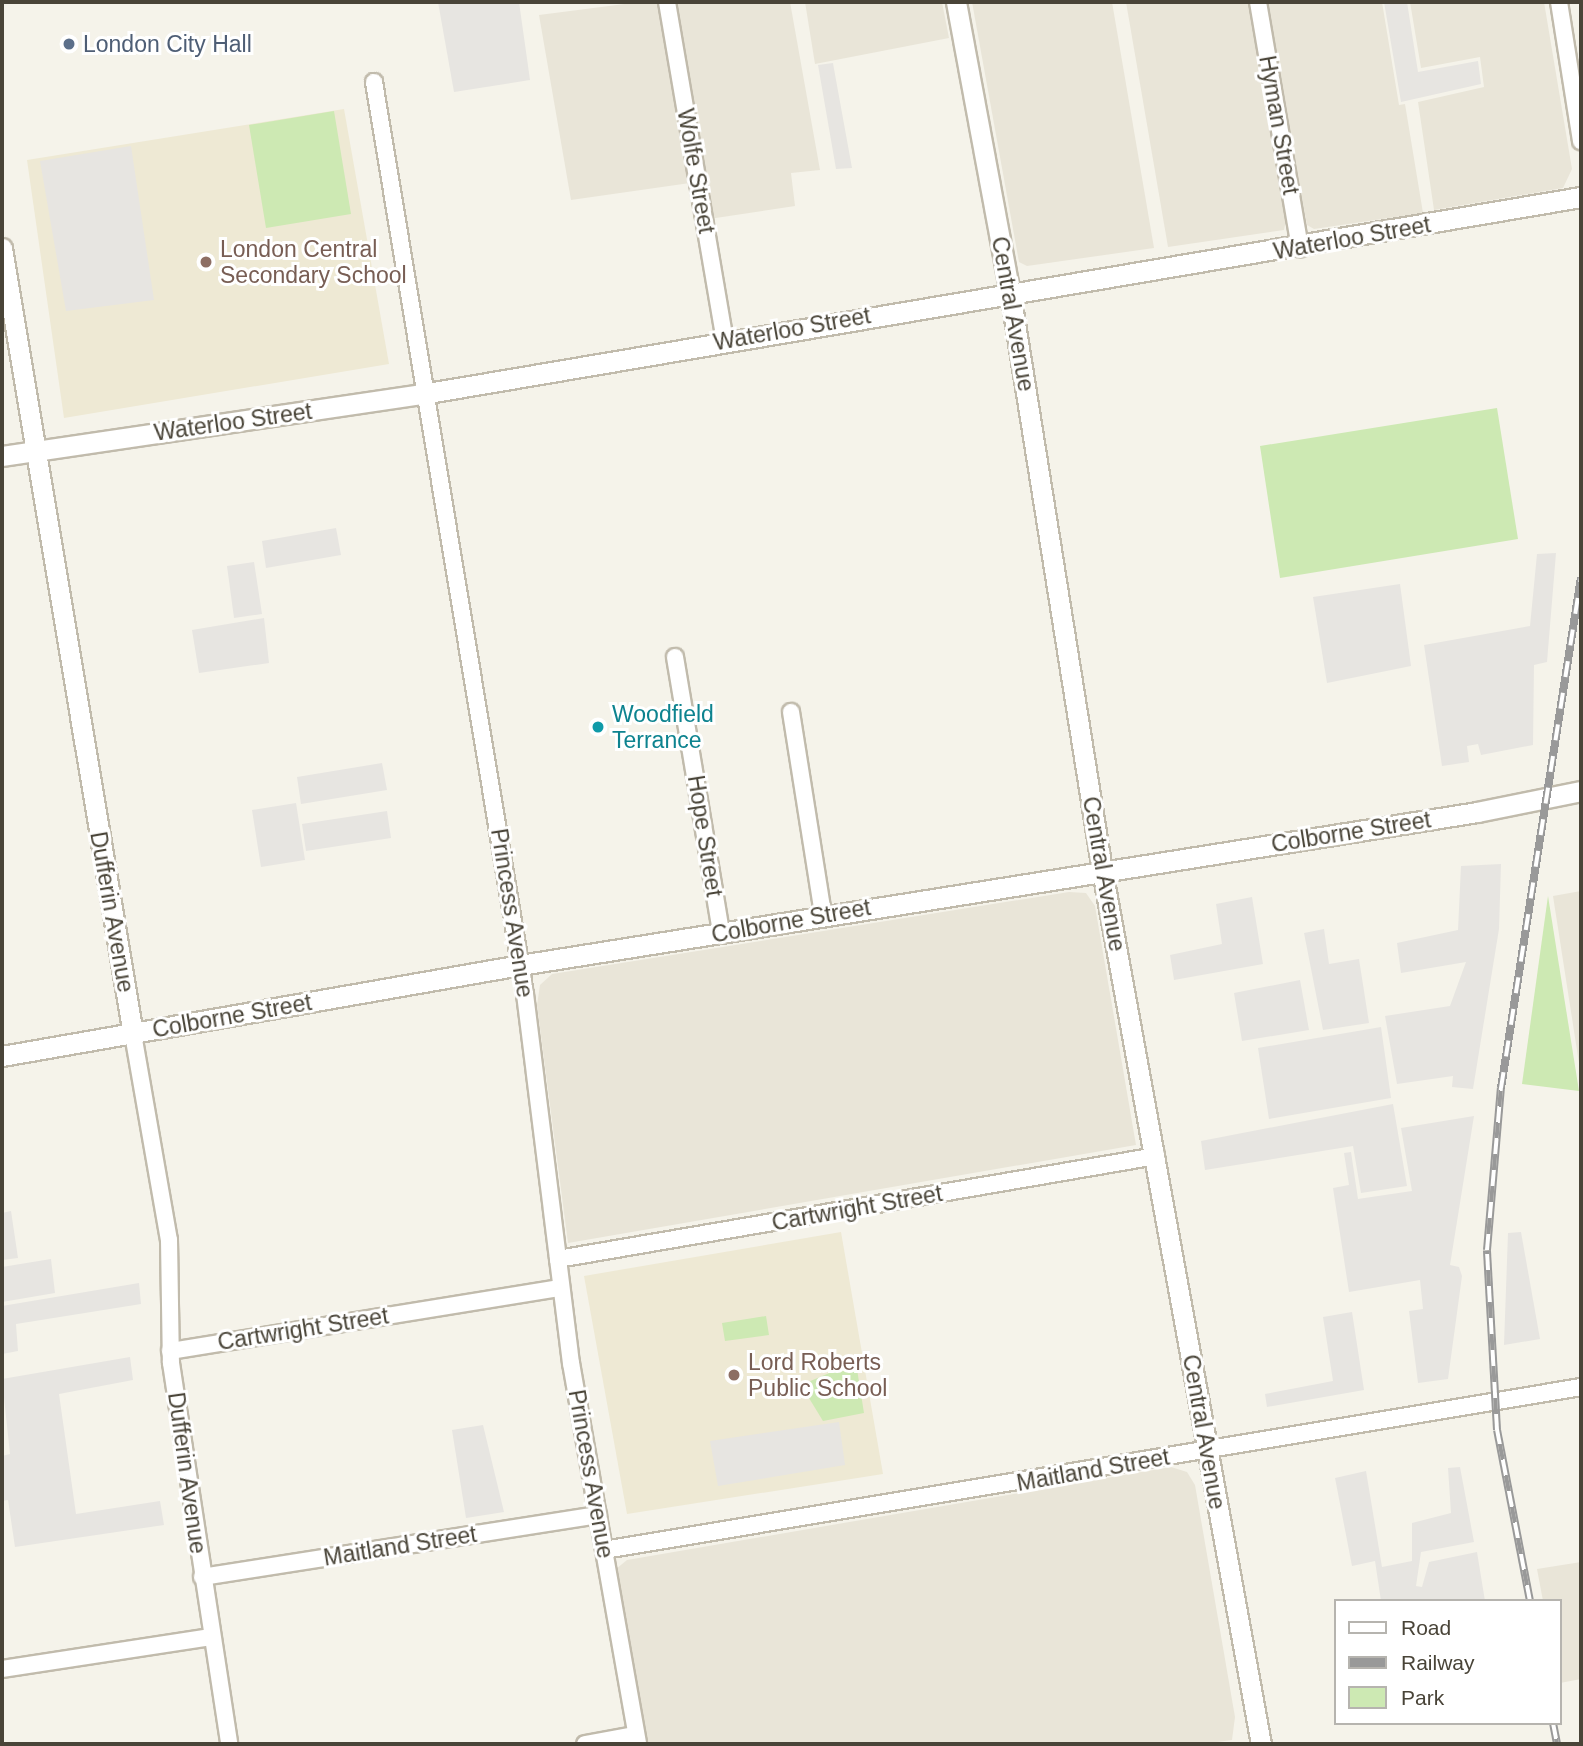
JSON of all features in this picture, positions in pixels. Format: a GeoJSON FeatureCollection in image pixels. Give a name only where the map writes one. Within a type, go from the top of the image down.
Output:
{"type":"FeatureCollection","features":[{"type":"Feature","properties":{"kind":"street","name":"Wolfe Street"},"geometry":{"type":"LineString","coordinates":[[667,2],[725,340]]}},
{"type":"Feature","properties":{"kind":"street","name":"Central Avenue"},"geometry":{"type":"LineString","coordinates":[[956,2],[1010,292],[1102,870],[1208,1450],[1256,1744]]}},
{"type":"Feature","properties":{"kind":"street","name":"Hyman Street"},"geometry":{"type":"LineString","coordinates":[[1258,2],[1300,248]]}},
{"type":"Feature","properties":{"kind":"street"},"geometry":{"type":"LineString","coordinates":[[1559,2],[1581,141]]}},
{"type":"Feature","properties":{"kind":"street","name":"Princess Avenue"},"geometry":{"type":"LineString","coordinates":[[374,82],[428,393],[520,964],[561,1288],[637,1740]]}},
{"type":"Feature","properties":{"kind":"street","name":"Waterloo Street"},"geometry":{"type":"LineString","coordinates":[[2,456],[428,393],[1010,292],[1300,248],[1581,197]]}},
{"type":"Feature","properties":{"kind":"street","name":"Dufferin Avenue"},"geometry":{"type":"LineString","coordinates":[[2,248],[34,451],[169,1240],[170,1351],[210,1637],[229,1744]]}},
{"type":"Feature","properties":{"kind":"street","name":"Hope Street"},"geometry":{"type":"LineString","coordinates":[[675,657],[721,933]]}},
{"type":"Feature","properties":{"kind":"street"},"geometry":{"type":"LineString","coordinates":[[791,712],[822,915]]}},
{"type":"Feature","properties":{"kind":"street","name":"Colborne Street"},"geometry":{"type":"LineString","coordinates":[[2,1056],[520,964],[1477,812],[1581,791]]}},
{"type":"Feature","properties":{"kind":"street","name":"Cartwright Street"},"geometry":{"type":"LineString","coordinates":[[558,1259],[1156,1156]]}},
{"type":"Feature","properties":{"kind":"street","name":"Cartwright Street"},"geometry":{"type":"LineString","coordinates":[[170,1351],[561,1288]]}},
{"type":"Feature","properties":{"kind":"street","name":"Maitland Street"},"geometry":{"type":"LineString","coordinates":[[604,1550],[1581,1387]]}},
{"type":"Feature","properties":{"kind":"street","name":"Maitland Street"},"geometry":{"type":"LineString","coordinates":[[202,1577],[598,1514]]}},
{"type":"Feature","properties":{"kind":"street"},"geometry":{"type":"LineString","coordinates":[[2,1669],[210,1637]]}},
{"type":"Feature","properties":{"kind":"street"},"geometry":{"type":"LineString","coordinates":[[584,1744],[637,1740]]}},
{"type":"Feature","properties":{"kind":"shaded area"},"geometry":{"type":"Polygon","coordinates":[[[438,2],[519,2],[530,80],[454,92],[438,2]]]}},
{"type":"Feature","properties":{"kind":"shaded area"},"geometry":{"type":"Polygon","coordinates":[[[658,2],[690,183],[571,200],[539,15],[658,2]]]}},
{"type":"Feature","properties":{"kind":"shaded area"},"geometry":{"type":"Polygon","coordinates":[[[672,2],[790,2],[820,170],[791,173],[795,206],[709,219],[672,2]]]}},
{"type":"Feature","properties":{"kind":"shaded area"},"geometry":{"type":"Polygon","coordinates":[[[805,2],[942,2],[949,38],[815,64],[805,2]]]}},
{"type":"Feature","properties":{"kind":"shaded area"},"geometry":{"type":"Polygon","coordinates":[[[972,2],[1112,2],[1154,248],[1027,266],[1019,262],[972,2]]]}},
{"type":"Feature","properties":{"kind":"shaded area"},"geometry":{"type":"Polygon","coordinates":[[[1126,2],[1250,2],[1287,215],[1284,230],[1168,247],[1126,2]]]}},
{"type":"Feature","properties":{"kind":"shaded area"},"geometry":{"type":"Polygon","coordinates":[[[1266,2],[1382,2],[1399,105],[1405,104],[1423,213],[1314,229],[1307,225],[1266,2]]]}},
{"type":"Feature","properties":{"kind":"shaded area"},"geometry":{"type":"Polygon","coordinates":[[[1384,2],[1407,2],[1418,72],[1478,61],[1481,84],[1401,102],[1384,2]]]}},
{"type":"Feature","properties":{"kind":"shaded area"},"geometry":{"type":"Polygon","coordinates":[[[1410,2],[1544,2],[1572,169],[1563,188],[1434,210],[1418,102],[1484,87],[1480,57],[1421,68],[1410,2]]]}},
{"type":"Feature","properties":{"kind":"shaded area"},"geometry":{"type":"Polygon","coordinates":[[[833,63],[852,168],[836,169],[818,65],[833,63]]]}},
{"type":"Feature","properties":{"kind":"shaded area","name":"London Central Secondary School"},"geometry":{"type":"Polygon","coordinates":[[[344,109],[389,364],[64,418],[27,160],[344,109]]]}},
{"type":"Feature","properties":{"kind":"shaded area"},"geometry":{"type":"Polygon","coordinates":[[[131,146],[154,300],[66,311],[40,161],[131,146]]]}},
{"type":"Feature","properties":{"kind":"shaded area"},"geometry":{"type":"Polygon","coordinates":[[[336,528],[341,555],[266,568],[262,541],[336,528]]]}},
{"type":"Feature","properties":{"kind":"shaded area"},"geometry":{"type":"Polygon","coordinates":[[[1556,553],[1547,662],[1534,665],[1533,745],[1481,755],[1478,744],[1467,746],[1469,762],[1442,766],[1424,645],[1530,626],[1537,554],[1556,553]]]}},
{"type":"Feature","properties":{"kind":"shaded area"},"geometry":{"type":"Polygon","coordinates":[[[254,562],[262,614],[234,618],[227,566],[254,562]]]}},
{"type":"Feature","properties":{"kind":"shaded area"},"geometry":{"type":"Polygon","coordinates":[[[1400,584],[1411,666],[1327,683],[1313,597],[1400,584]]]}},
{"type":"Feature","properties":{"kind":"shaded area"},"geometry":{"type":"Polygon","coordinates":[[[264,618],[269,663],[199,673],[192,630],[264,618]]]}},
{"type":"Feature","properties":{"kind":"shaded area"},"geometry":{"type":"Polygon","coordinates":[[[382,763],[387,790],[301,804],[297,777],[382,763]]]}},
{"type":"Feature","properties":{"kind":"shaded area"},"geometry":{"type":"Polygon","coordinates":[[[296,803],[305,860],[261,867],[252,810],[296,803]]]}},
{"type":"Feature","properties":{"kind":"shaded area"},"geometry":{"type":"Polygon","coordinates":[[[387,811],[391,838],[306,851],[302,824],[387,811]]]}},
{"type":"Feature","properties":{"kind":"shaded area"},"geometry":{"type":"Polygon","coordinates":[[[1501,864],[1499,929],[1473,1089],[1452,1087],[1453,1076],[1397,1084],[1385,1016],[1450,1006],[1466,962],[1401,973],[1397,943],[1458,930],[1461,866],[1501,864]]]}},
{"type":"Feature","properties":{"kind":"shaded area"},"geometry":{"type":"Polygon","coordinates":[[[1581,891],[1581,1076],[1553,896],[1581,891]]]}},
{"type":"Feature","properties":{"kind":"shaded area"},"geometry":{"type":"Polygon","coordinates":[[[1069,892],[1086,893],[1095,906],[1136,1145],[568,1243],[537,1005],[540,985],[552,974],[1069,892]]]}},
{"type":"Feature","properties":{"kind":"shaded area"},"geometry":{"type":"Polygon","coordinates":[[[1252,897],[1263,964],[1174,980],[1170,955],[1222,944],[1216,904],[1252,897]]]}},
{"type":"Feature","properties":{"kind":"shaded area"},"geometry":{"type":"Polygon","coordinates":[[[1324,929],[1329,964],[1359,959],[1369,1023],[1323,1030],[1304,933],[1324,929]]]}},
{"type":"Feature","properties":{"kind":"shaded area"},"geometry":{"type":"Polygon","coordinates":[[[1300,980],[1309,1030],[1242,1041],[1234,993],[1300,980]]]}},
{"type":"Feature","properties":{"kind":"shaded area"},"geometry":{"type":"Polygon","coordinates":[[[1381,1027],[1391,1098],[1269,1119],[1258,1048],[1381,1027]]]}},
{"type":"Feature","properties":{"kind":"shaded area"},"geometry":{"type":"Polygon","coordinates":[[[1393,1104],[1407,1186],[1361,1193],[1353,1146],[1205,1170],[1201,1141],[1393,1104]]]}},
{"type":"Feature","properties":{"kind":"shaded area"},"geometry":{"type":"Polygon","coordinates":[[[1474,1116],[1450,1265],[1459,1267],[1462,1276],[1448,1379],[1418,1383],[1409,1311],[1423,1309],[1420,1280],[1349,1292],[1333,1188],[1349,1185],[1344,1153],[1351,1152],[1358,1199],[1412,1191],[1401,1128],[1474,1116]]]}},
{"type":"Feature","properties":{"kind":"shaded area"},"geometry":{"type":"Polygon","coordinates":[[[11,1211],[18,1258],[2,1260],[2,1213],[11,1211]]]}},
{"type":"Feature","properties":{"kind":"shaded area","name":"Lord Roberts Public School"},"geometry":{"type":"Polygon","coordinates":[[[841,1232],[883,1474],[627,1514],[584,1276],[841,1232]]]}},
{"type":"Feature","properties":{"kind":"shaded area"},"geometry":{"type":"Polygon","coordinates":[[[1521,1232],[1540,1339],[1504,1345],[1508,1233],[1521,1232]]]}},
{"type":"Feature","properties":{"kind":"shaded area"},"geometry":{"type":"Polygon","coordinates":[[[51,1259],[55,1293],[2,1302],[2,1267],[51,1259]]]}},
{"type":"Feature","properties":{"kind":"shaded area"},"geometry":{"type":"Polygon","coordinates":[[[139,1283],[141,1304],[16,1324],[18,1351],[2,1354],[2,1306],[139,1283]]]}},
{"type":"Feature","properties":{"kind":"shaded area"},"geometry":{"type":"Polygon","coordinates":[[[1352,1312],[1364,1390],[1267,1407],[1265,1394],[1333,1381],[1323,1317],[1352,1312]]]}},
{"type":"Feature","properties":{"kind":"shaded area"},"geometry":{"type":"Polygon","coordinates":[[[130,1357],[133,1380],[59,1394],[76,1514],[160,1501],[164,1525],[15,1547],[8,1500],[2,1501],[2,1456],[10,1454],[2,1379],[130,1357]]]}},
{"type":"Feature","properties":{"kind":"shaded area"},"geometry":{"type":"Polygon","coordinates":[[[839,1422],[845,1465],[718,1486],[710,1441],[839,1422]]]}},
{"type":"Feature","properties":{"kind":"shaded area"},"geometry":{"type":"Polygon","coordinates":[[[483,1425],[504,1512],[466,1518],[452,1430],[483,1425]]]}},
{"type":"Feature","properties":{"kind":"shaded area"},"geometry":{"type":"Polygon","coordinates":[[[1171,1467],[1187,1472],[1195,1485],[1235,1717],[1232,1740],[1202,1744],[646,1744],[616,1569],[627,1560],[1171,1467]]]}},
{"type":"Feature","properties":{"kind":"shaded area"},"geometry":{"type":"Polygon","coordinates":[[[1460,1467],[1474,1542],[1421,1552],[1416,1586],[1422,1587],[1429,1562],[1477,1552],[1485,1599],[1381,1599],[1375,1561],[1352,1566],[1335,1478],[1366,1471],[1382,1567],[1412,1561],[1412,1523],[1451,1513],[1448,1468],[1460,1467]]]}},
{"type":"Feature","properties":{"kind":"shaded area"},"geometry":{"type":"Polygon","coordinates":[[[1581,1562],[1581,1679],[1562,1683],[1562,1599],[1543,1599],[1537,1569],[1581,1562]]]}},
{"type":"Feature","properties":{"kind":"green space"},"geometry":{"type":"Polygon","coordinates":[[[334,111],[351,214],[266,228],[249,125],[334,111]]]}},
{"type":"Feature","properties":{"kind":"green space"},"geometry":{"type":"Polygon","coordinates":[[[1497,408],[1518,539],[1280,578],[1260,446],[1497,408]]]}},
{"type":"Feature","properties":{"kind":"green space"},"geometry":{"type":"Polygon","coordinates":[[[1548,896],[1579,1091],[1522,1084],[1548,896]]]}},
{"type":"Feature","properties":{"kind":"green space"},"geometry":{"type":"Polygon","coordinates":[[[766,1316],[769,1335],[725,1341],[722,1323],[766,1316]]]}},
{"type":"Feature","properties":{"kind":"green space"},"geometry":{"type":"Polygon","coordinates":[[[857,1369],[864,1413],[823,1421],[801,1385],[834,1371],[857,1369]]]}},
{"type":"Feature","properties":{"kind":"railway"},"geometry":{"type":"LineString","coordinates":[[1530,1599],[1497,1430],[1487,1250],[1501,1088],[1581,577]]}},
{"type":"Feature","properties":{"kind":"railway"},"geometry":{"type":"LineString","coordinates":[[1553,1725],[1557,1744]]}},
{"type":"Feature","properties":{"kind":"place","name":"London City Hall"},"geometry":{"type":"Point","coordinates":[69,44]}},
{"type":"Feature","properties":{"kind":"place","name":"London Central Secondary School"},"geometry":{"type":"Point","coordinates":[206,262]}},
{"type":"Feature","properties":{"kind":"place","name":"Woodfield Terrance"},"geometry":{"type":"Point","coordinates":[598,727]}},
{"type":"Feature","properties":{"kind":"place","name":"Lord Roberts Public School"},"geometry":{"type":"Point","coordinates":[734,1375]}}]}
